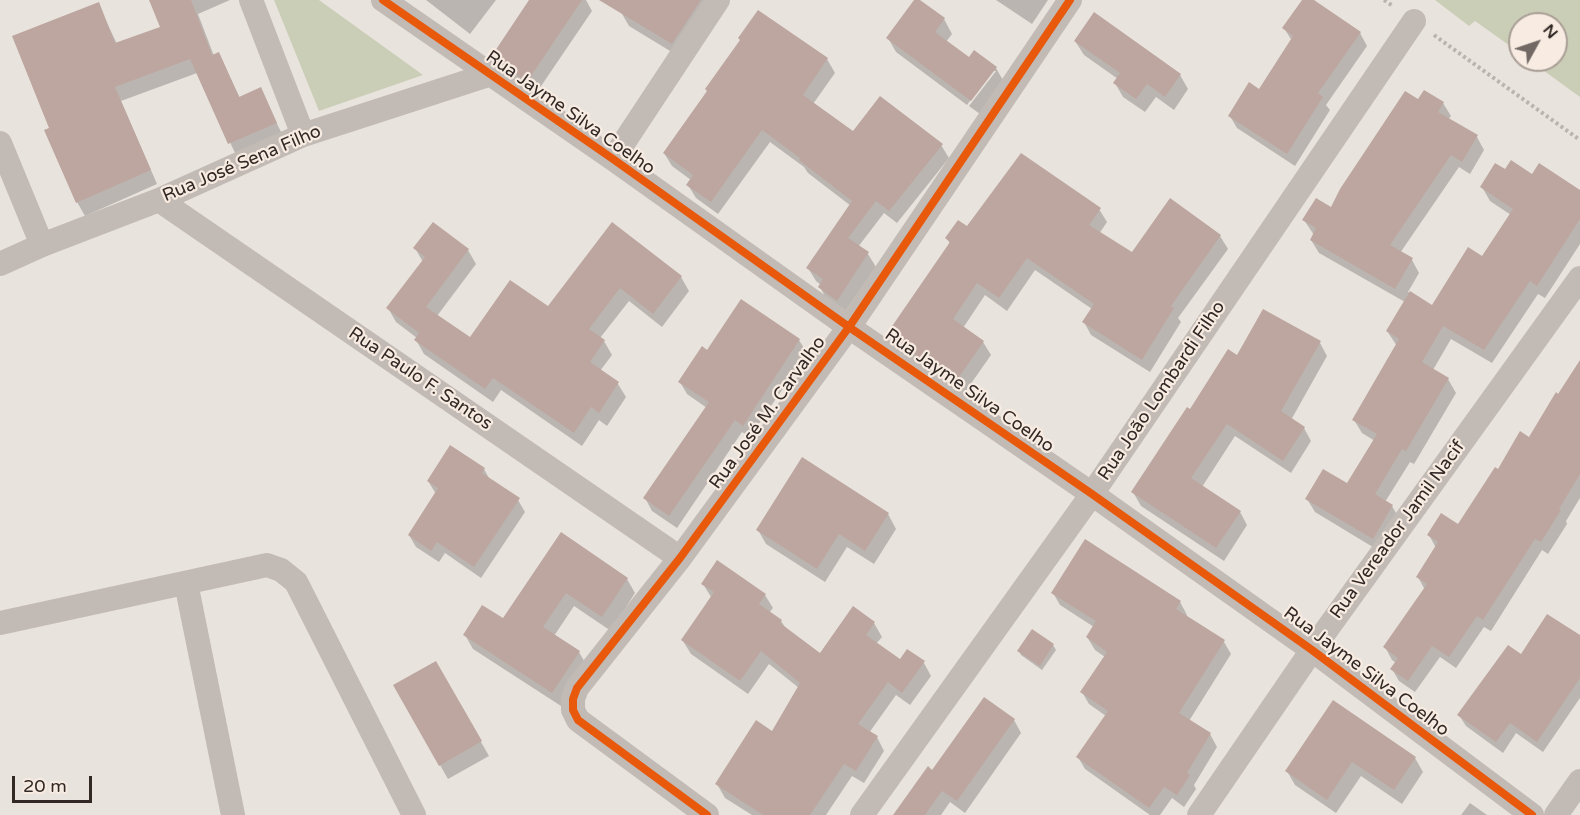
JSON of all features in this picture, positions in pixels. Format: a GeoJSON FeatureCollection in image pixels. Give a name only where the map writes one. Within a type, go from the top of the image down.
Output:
{"type":"FeatureCollection","features":[{"type":"Feature","properties":{"kind":"street"},"geometry":{"type":"LineString","coordinates":[[251,0],[303,135]]}},
{"type":"Feature","properties":{"kind":"street","name":"Rua Jayme Silva Coelho"},"geometry":{"type":"LineString","coordinates":[[383,0],[1312,650],[1532,815]]}},
{"type":"Feature","properties":{"kind":"street"},"geometry":{"type":"LineString","coordinates":[[613,159],[718,0]]}},
{"type":"Feature","properties":{"kind":"street","name":"Rua José M. Carvalho"},"geometry":{"type":"LineString","coordinates":[[707,815],[578,720],[573,710],[573,699],[577,688],[680,558],[849,327],[1070,0]]}},
{"type":"Feature","properties":{"kind":"street","name":"Rua João Lombardi Filho"},"geometry":{"type":"LineString","coordinates":[[862,815],[1092,494],[1414,21]]}},
{"type":"Feature","properties":{"kind":"street","name":"Rua José Sena Filho"},"geometry":{"type":"LineString","coordinates":[[0,264],[42,245],[159,200],[303,135],[488,75]]}},
{"type":"Feature","properties":{"kind":"street"},"geometry":{"type":"LineString","coordinates":[[0,143],[42,245]]}},
{"type":"Feature","properties":{"kind":"street","name":"Rua Paulo F. Santos"},"geometry":{"type":"LineString","coordinates":[[159,200],[680,558]]}},
{"type":"Feature","properties":{"kind":"street","name":"Rua Vereador Jamil Nacif"},"geometry":{"type":"LineString","coordinates":[[1199,815],[1312,650],[1580,278]]}},
{"type":"Feature","properties":{"kind":"street"},"geometry":{"type":"LineString","coordinates":[[0,623],[267,565],[281,570],[296,582],[414,815]]}},
{"type":"Feature","properties":{"kind":"street"},"geometry":{"type":"LineString","coordinates":[[186,584],[233,815]]}},
{"type":"Feature","properties":{"kind":"street"},"geometry":{"type":"LineString","coordinates":[[1556,815],[1580,781]]}},
{"type":"Feature","properties":{"kind":"path"},"geometry":{"type":"LineString","coordinates":[[1384,0],[1580,140]]}},
{"type":"Feature","properties":{"kind":"green space"},"geometry":{"type":"Polygon","coordinates":[[[274,0],[319,0],[423,75],[319,111],[274,0]]]}},
{"type":"Feature","properties":{"kind":"green space"},"geometry":{"type":"Polygon","coordinates":[[[1435,0],[1580,0],[1580,97],[1546,72],[1568,72],[1568,12],[1508,12],[1508,44],[1475,21],[1469,26],[1435,0]]]}},
{"type":"Feature","properties":{"kind":"building"},"geometry":{"type":"Polygon","coordinates":[[[149,0],[191,0],[212,55],[219,52],[239,97],[261,87],[277,123],[228,144],[190,59],[115,87],[151,170],[76,203],[44,130],[49,128],[12,36],[99,2],[115,43],[160,27],[149,0]]]}},
{"type":"Feature","properties":{"kind":"building"},"geometry":{"type":"Polygon","coordinates":[[[529,0],[582,0],[527,82],[491,57],[529,0]]]}},
{"type":"Feature","properties":{"kind":"building"},"geometry":{"type":"Polygon","coordinates":[[[599,0],[701,0],[672,44],[599,0]]]}},
{"type":"Feature","properties":{"kind":"building"},"geometry":{"type":"Polygon","coordinates":[[[914,0],[920,0],[945,18],[935,32],[969,57],[974,50],[997,67],[971,101],[886,38],[914,0]]]}},
{"type":"Feature","properties":{"kind":"building"},"geometry":{"type":"Polygon","coordinates":[[[1302,0],[1314,0],[1361,32],[1318,93],[1323,97],[1287,154],[1228,116],[1249,82],[1259,89],[1293,36],[1282,28],[1302,0]]]}},
{"type":"Feature","properties":{"kind":"building"},"geometry":{"type":"Polygon","coordinates":[[[758,10],[828,58],[803,95],[853,131],[880,96],[943,144],[889,211],[876,201],[848,238],[869,252],[837,301],[818,287],[823,279],[806,268],[852,201],[762,130],[711,202],[686,185],[693,175],[663,153],[707,91],[705,89],[758,10]]]}},
{"type":"Feature","properties":{"kind":"building"},"geometry":{"type":"Polygon","coordinates":[[[1094,12],[1181,74],[1165,97],[1147,84],[1136,99],[1113,83],[1120,73],[1074,41],[1094,12]]]}},
{"type":"Feature","properties":{"kind":"building"},"geometry":{"type":"Polygon","coordinates":[[[1424,90],[1444,102],[1438,112],[1478,135],[1462,162],[1451,155],[1390,245],[1413,258],[1395,289],[1310,240],[1316,228],[1302,220],[1316,198],[1331,207],[1340,189],[1405,91],[1418,99],[1424,90]]]}},
{"type":"Feature","properties":{"kind":"building"},"geometry":{"type":"Polygon","coordinates":[[[1021,153],[1101,208],[1089,225],[1132,252],[1170,198],[1221,235],[1171,306],[1174,308],[1142,360],[1082,322],[1094,304],[1027,258],[999,298],[977,283],[953,319],[984,341],[955,383],[886,335],[950,242],[945,238],[958,220],[967,226],[1021,153]]]}},
{"type":"Feature","properties":{"kind":"building"},"geometry":{"type":"Polygon","coordinates":[[[1511,160],[1532,174],[1539,163],[1580,190],[1580,219],[1537,286],[1530,281],[1484,350],[1443,326],[1422,362],[1449,378],[1406,451],[1402,449],[1375,494],[1393,505],[1373,539],[1305,499],[1323,469],[1347,483],[1377,434],[1352,420],[1399,339],[1386,331],[1410,291],[1432,305],[1468,247],[1482,256],[1513,209],[1480,187],[1495,163],[1505,169],[1511,160]]]}},
{"type":"Feature","properties":{"kind":"building"},"geometry":{"type":"Polygon","coordinates":[[[433,222],[469,249],[426,307],[470,337],[510,280],[548,306],[612,222],[682,276],[653,314],[620,288],[589,329],[605,340],[590,362],[619,382],[599,413],[591,407],[574,433],[493,378],[485,389],[414,340],[419,333],[386,308],[425,257],[413,248],[433,222]]]}},
{"type":"Feature","properties":{"kind":"building"},"geometry":{"type":"Polygon","coordinates":[[[741,299],[800,339],[743,426],[735,420],[669,516],[643,498],[709,402],[678,382],[702,346],[707,350],[741,299]]]}},
{"type":"Feature","properties":{"kind":"building"},"geometry":{"type":"Polygon","coordinates":[[[1263,309],[1321,341],[1281,411],[1305,427],[1283,461],[1227,424],[1191,478],[1241,511],[1216,548],[1131,492],[1187,407],[1190,409],[1228,349],[1237,355],[1263,309]]]}},
{"type":"Feature","properties":{"kind":"building"},"geometry":{"type":"Polygon","coordinates":[[[1580,360],[1580,474],[1559,509],[1561,510],[1541,542],[1535,539],[1483,620],[1477,616],[1449,657],[1432,646],[1408,681],[1390,669],[1398,658],[1383,647],[1427,584],[1416,577],[1438,542],[1427,535],[1441,513],[1458,524],[1495,467],[1498,469],[1520,431],[1529,437],[1556,392],[1558,394],[1580,360]]]}},
{"type":"Feature","properties":{"kind":"building"},"geometry":{"type":"Polygon","coordinates":[[[450,445],[485,468],[482,473],[520,498],[474,567],[437,542],[431,551],[408,535],[438,488],[427,481],[450,445]]]}},
{"type":"Feature","properties":{"kind":"building"},"geometry":{"type":"Polygon","coordinates":[[[802,457],[889,513],[865,551],[839,534],[817,569],[756,530],[802,457]]]}},
{"type":"Feature","properties":{"kind":"building"},"geometry":{"type":"Polygon","coordinates":[[[561,532],[628,578],[602,617],[566,593],[543,627],[580,651],[552,693],[463,635],[482,605],[503,618],[561,532]]]}},
{"type":"Feature","properties":{"kind":"building"},"geometry":{"type":"Polygon","coordinates":[[[1085,539],[1181,601],[1176,609],[1225,640],[1179,713],[1211,733],[1187,773],[1190,775],[1177,795],[1164,787],[1149,808],[1076,757],[1108,711],[1080,692],[1107,652],[1086,637],[1096,621],[1051,593],[1085,539]]]}},
{"type":"Feature","properties":{"kind":"building"},"geometry":{"type":"Polygon","coordinates":[[[717,560],[766,594],[759,604],[782,620],[780,623],[820,653],[853,606],[875,622],[866,635],[900,659],[907,649],[925,661],[902,693],[888,682],[858,724],[878,736],[856,771],[844,764],[810,815],[763,815],[715,784],[756,720],[772,731],[800,683],[761,651],[740,681],[681,640],[714,592],[701,584],[717,560]]]}},
{"type":"Feature","properties":{"kind":"building"},"geometry":{"type":"Polygon","coordinates":[[[1547,614],[1580,635],[1580,678],[1537,742],[1510,723],[1496,742],[1457,715],[1508,645],[1521,654],[1547,614]]]}},
{"type":"Feature","properties":{"kind":"building"},"geometry":{"type":"Polygon","coordinates":[[[1032,629],[1054,644],[1040,666],[1017,651],[1032,629]]]}},
{"type":"Feature","properties":{"kind":"building"},"geometry":{"type":"Polygon","coordinates":[[[436,661],[482,741],[439,766],[393,685],[436,661]]]}},
{"type":"Feature","properties":{"kind":"building"},"geometry":{"type":"Polygon","coordinates":[[[984,697],[1015,719],[957,801],[942,791],[925,815],[893,815],[928,766],[932,770],[984,697]]]}},
{"type":"Feature","properties":{"kind":"building"},"geometry":{"type":"Polygon","coordinates":[[[1333,700],[1416,757],[1394,790],[1352,762],[1327,800],[1285,771],[1333,700]]]}},
{"type":"Feature","properties":{"kind":"cycle path"},"geometry":{"type":"LineString","coordinates":[[383,0],[1312,650],[1532,815]]}},
{"type":"Feature","properties":{"kind":"cycle path"},"geometry":{"type":"LineString","coordinates":[[707,815],[578,720],[573,710],[573,699],[577,688],[680,558],[849,327],[1070,0]]}}]}
